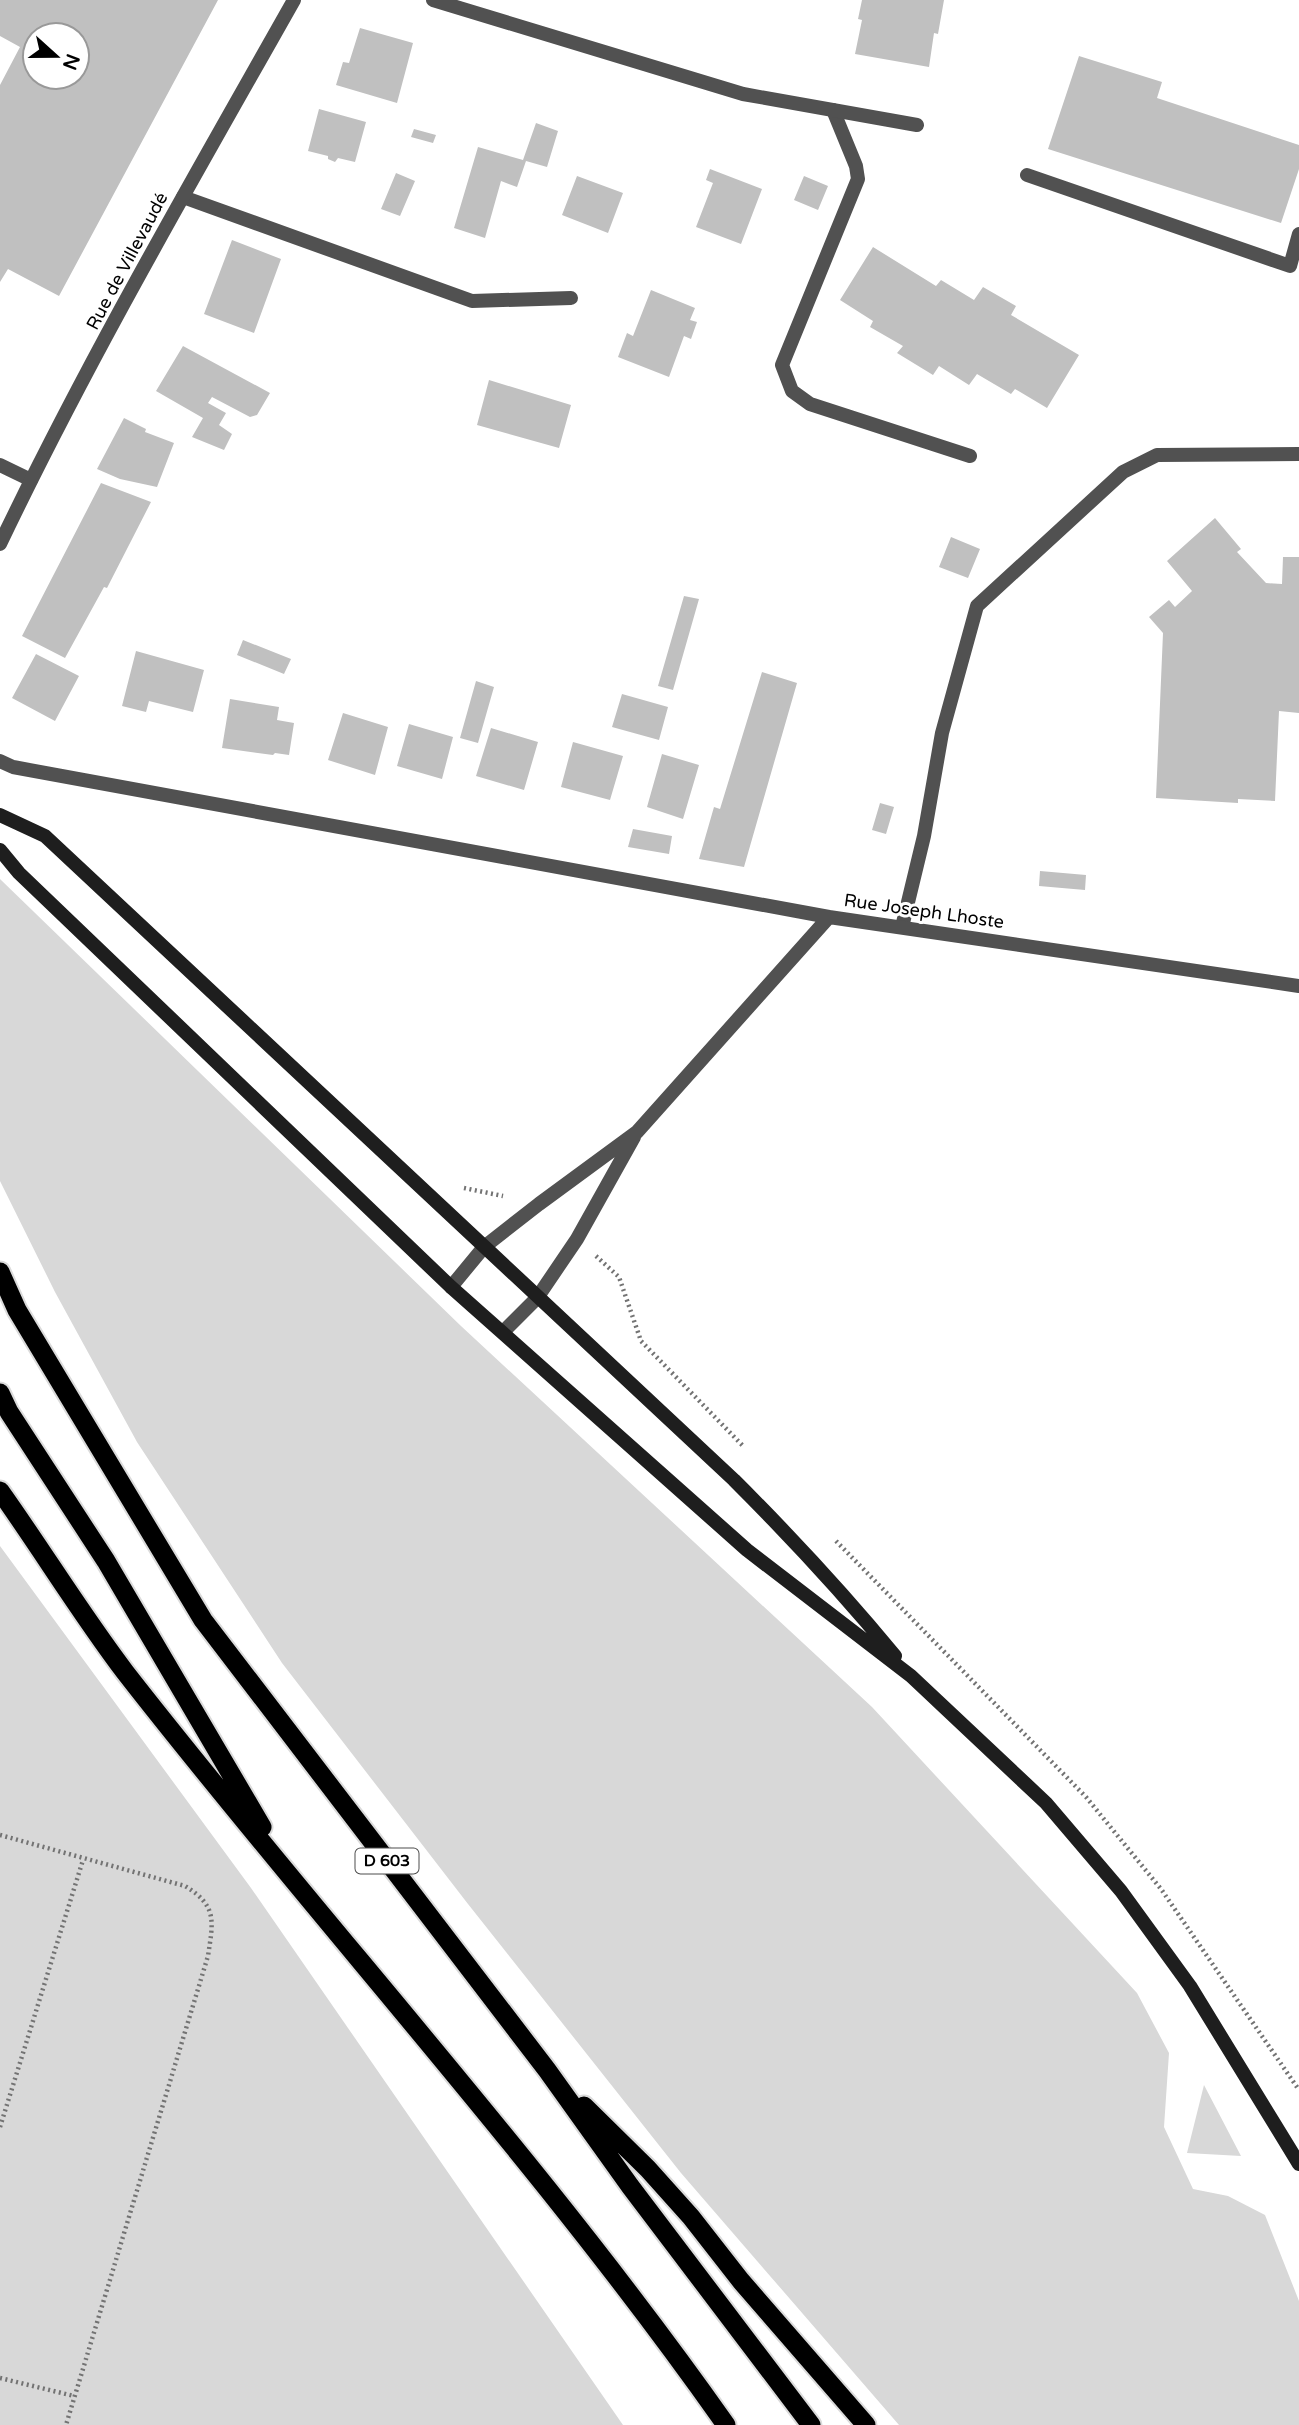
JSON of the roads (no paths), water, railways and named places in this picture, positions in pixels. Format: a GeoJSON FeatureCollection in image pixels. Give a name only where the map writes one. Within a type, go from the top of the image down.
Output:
{"type":"FeatureCollection","features":[{"type":"Feature","properties":{"kind":"highway","name":"D 603"},"geometry":{"type":"LineString","coordinates":[[0,1272],[17,1310],[203,1620],[547,2070],[811,2425]]}},
{"type":"Feature","properties":{"kind":"highway"},"geometry":{"type":"LineString","coordinates":[[0,1393],[9,1412],[106,1561],[296,1885]]}},
{"type":"Feature","properties":{"kind":"highway"},"geometry":{"type":"LineString","coordinates":[[0,1491],[123,1669],[296,1885],[579,2228],[675,2353],[726,2425]]}},
{"type":"Feature","properties":{"kind":"highway"},"geometry":{"type":"LineString","coordinates":[[547,2070],[657,2179],[866,2425]]}},
{"type":"Feature","properties":{"kind":"main road"},"geometry":{"type":"LineString","coordinates":[[0,815],[45,836],[734,1480],[846,1597],[911,1676]]}},
{"type":"Feature","properties":{"kind":"main road"},"geometry":{"type":"LineString","coordinates":[[0,850],[19,873],[451,1287],[728,1534],[911,1676],[1046,1803],[1121,1891],[1191,1986],[1299,2164]]}},
{"type":"Feature","properties":{"kind":"street","name":"Rue de Villevaudé"},"geometry":{"type":"LineString","coordinates":[[0,544],[31,480],[183,197],[294,0]]}},
{"type":"Feature","properties":{"kind":"street"},"geometry":{"type":"LineString","coordinates":[[433,0],[743,94],[917,125]]}},
{"type":"Feature","properties":{"kind":"street"},"geometry":{"type":"LineString","coordinates":[[832,110],[856,166],[858,179],[782,365],[792,391],[810,404],[971,456]]}},
{"type":"Feature","properties":{"kind":"street"},"geometry":{"type":"LineString","coordinates":[[1027,174],[1290,266],[1299,234]]}},
{"type":"Feature","properties":{"kind":"street"},"geometry":{"type":"LineString","coordinates":[[183,197],[472,301],[571,298]]}},
{"type":"Feature","properties":{"kind":"street"},"geometry":{"type":"LineString","coordinates":[[902,927],[924,836],[942,733],[977,606],[1124,472],[1157,455],[1299,454]]}},
{"type":"Feature","properties":{"kind":"street"},"geometry":{"type":"LineString","coordinates":[[0,465],[31,480]]}},
{"type":"Feature","properties":{"kind":"street"},"geometry":{"type":"LineString","coordinates":[[0,761],[13,767],[829,916]]}},
{"type":"Feature","properties":{"kind":"street","name":"Rue Joseph Lhoste"},"geometry":{"type":"LineString","coordinates":[[636,1132],[829,916],[1299,986]]}},
{"type":"Feature","properties":{"kind":"street"},"geometry":{"type":"LineString","coordinates":[[451,1287],[484,1247],[636,1132]]}},
{"type":"Feature","properties":{"kind":"street"},"geometry":{"type":"LineString","coordinates":[[503,1332],[537,1298],[577,1239],[636,1132]]}}]}
